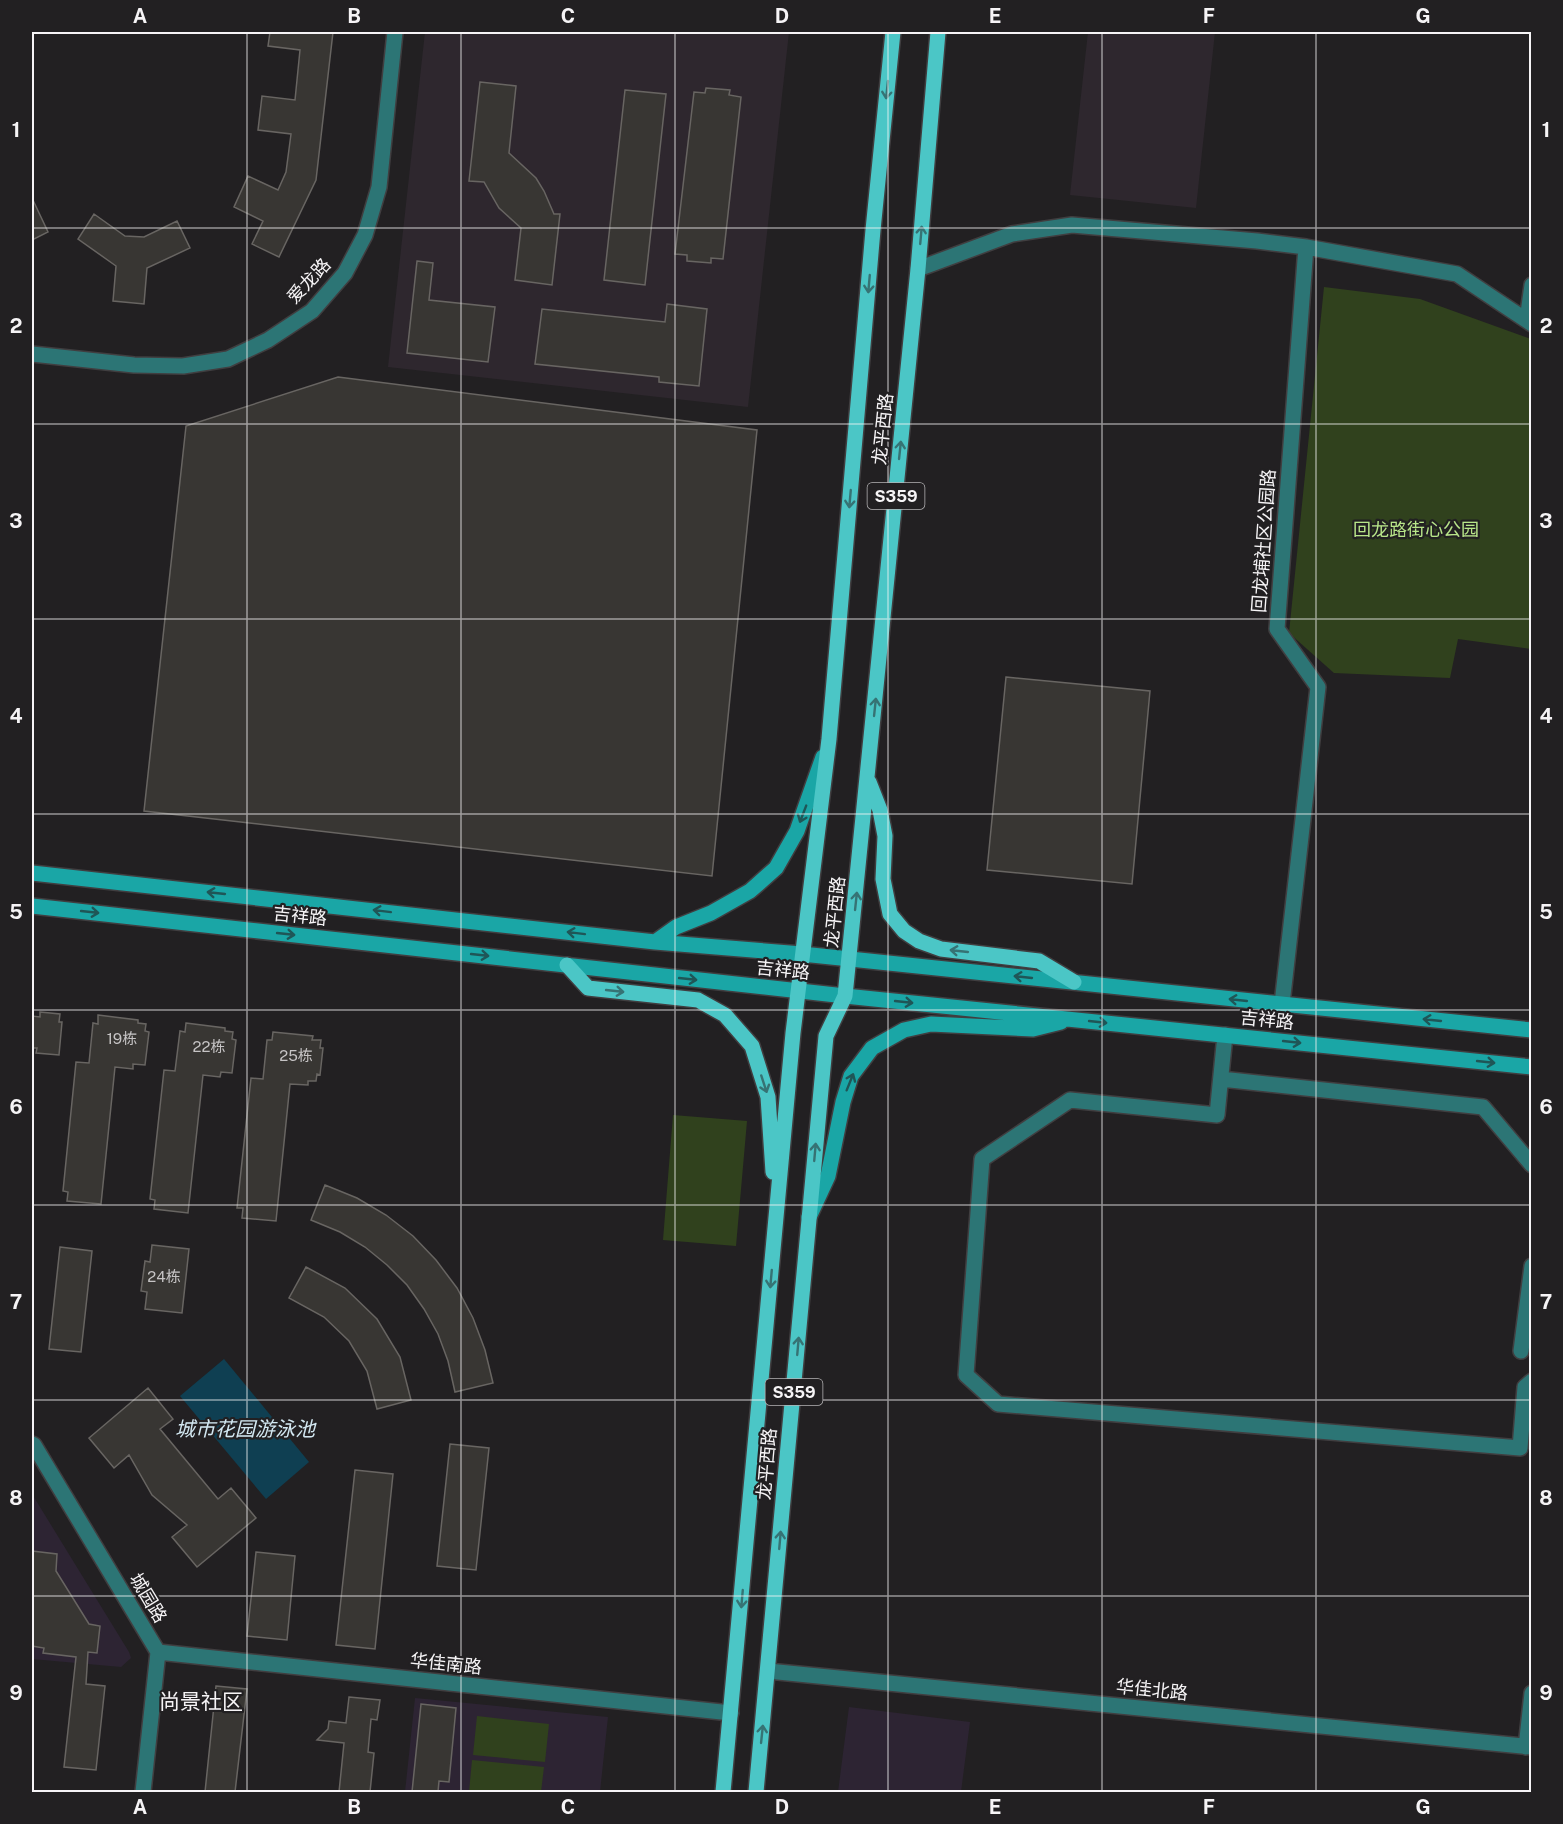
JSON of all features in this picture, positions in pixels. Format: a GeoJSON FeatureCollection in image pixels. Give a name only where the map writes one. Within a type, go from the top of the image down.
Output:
{"type":"FeatureCollection","features":[{"type":"Feature","properties":{"kind":"main road","name":"龙平西路"},"geometry":{"type":"LineString","coordinates":[[723,1792],[798,991],[829,739],[873,230],[893,32]]}},
{"type":"Feature","properties":{"kind":"main road","name":"龙平西路"},"geometry":{"type":"LineString","coordinates":[[756,1792],[826,1036],[845,996],[918,269],[938,32]]}},
{"type":"Feature","properties":{"kind":"main road"},"geometry":{"type":"LineString","coordinates":[[655,942],[676,927],[711,913],[750,891],[776,868],[797,831],[829,739]]}},
{"type":"Feature","properties":{"kind":"main road"},"geometry":{"type":"LineString","coordinates":[[868,779],[880,810],[885,836],[883,879],[890,914],[904,931],[919,941],[941,949],[1039,961],[1074,982]]}},
{"type":"Feature","properties":{"kind":"main road","name":"吉祥路"},"geometry":{"type":"LineString","coordinates":[[32,873],[655,942],[802,954],[1532,1030]]}},
{"type":"Feature","properties":{"kind":"main road","name":"吉祥路"},"geometry":{"type":"LineString","coordinates":[[32,906],[798,991],[1532,1067]]}},
{"type":"Feature","properties":{"kind":"main road"},"geometry":{"type":"LineString","coordinates":[[567,965],[588,988],[698,1000],[725,1015],[752,1046],[768,1097],[776,1221]]}},
{"type":"Feature","properties":{"kind":"main road"},"geometry":{"type":"LineString","coordinates":[[809,1217],[828,1176],[843,1102],[851,1076],[872,1048],[904,1030],[931,1024],[1033,1029],[1071,1020]]}},
{"type":"Feature","properties":{"kind":"street","name":"爱龙路"},"geometry":{"type":"LineString","coordinates":[[32,354],[134,365],[183,366],[228,359],[268,340],[312,311],[345,273],[365,235],[379,187],[394,32]]}},
{"type":"Feature","properties":{"kind":"street"},"geometry":{"type":"LineString","coordinates":[[918,269],[1012,234],[1072,225],[1306,247],[1457,274],[1529,322],[1532,285]]}},
{"type":"Feature","properties":{"kind":"street","name":"回龙埔社区公园路"},"geometry":{"type":"LineString","coordinates":[[1282,1004],[1318,687],[1277,629],[1306,247]]}},
{"type":"Feature","properties":{"kind":"street"},"geometry":{"type":"LineString","coordinates":[[1225,1035],[1217,1115],[1070,1100],[982,1159],[966,1375],[998,1404],[1520,1448],[1525,1387],[1532,1381]]}},
{"type":"Feature","properties":{"kind":"street"},"geometry":{"type":"LineString","coordinates":[[1221,1079],[1483,1107],[1532,1165]]}},
{"type":"Feature","properties":{"kind":"street"},"geometry":{"type":"LineString","coordinates":[[1521,1351],[1532,1266]]}},
{"type":"Feature","properties":{"kind":"street","name":"城园路"},"geometry":{"type":"LineString","coordinates":[[32,1444],[158,1652],[143,1792]]}},
{"type":"Feature","properties":{"kind":"street","name":"华佳南路"},"geometry":{"type":"LineString","coordinates":[[158,1652],[731,1713]]}},
{"type":"Feature","properties":{"kind":"street","name":"华佳北路"},"geometry":{"type":"LineString","coordinates":[[768,1671],[1529,1747]]}},
{"type":"Feature","properties":{"kind":"street"},"geometry":{"type":"LineString","coordinates":[[1529,1747],[1532,1693]]}},
{"type":"Feature","properties":{"kind":"shaded area"},"geometry":{"type":"Polygon","coordinates":[[[425,32],[789,32],[748,407],[388,367],[425,32]]]}},
{"type":"Feature","properties":{"kind":"shaded area"},"geometry":{"type":"Polygon","coordinates":[[[1088,32],[1215,32],[1196,208],[1070,195],[1088,32]]]}},
{"type":"Feature","properties":{"kind":"shaded area"},"geometry":{"type":"Polygon","coordinates":[[[32,1494],[129,1652],[131,1658],[121,1667],[32,1659],[32,1494]]]}},
{"type":"Feature","properties":{"kind":"shaded area"},"geometry":{"type":"Polygon","coordinates":[[[415,1698],[608,1717],[600,1792],[405,1792],[415,1698]]]}},
{"type":"Feature","properties":{"kind":"shaded area"},"geometry":{"type":"Polygon","coordinates":[[[849,1707],[970,1722],[961,1792],[838,1792],[849,1707]]]}},
{"type":"Feature","properties":{"kind":"green space","name":"回龙路街心公园"},"geometry":{"type":"Polygon","coordinates":[[[1324,287],[1420,299],[1531,339],[1531,649],[1458,639],[1450,678],[1334,673],[1289,633],[1324,287]]]}},
{"type":"Feature","properties":{"kind":"green space"},"geometry":{"type":"Polygon","coordinates":[[[673,1115],[747,1121],[736,1246],[663,1240],[673,1115]]]}},
{"type":"Feature","properties":{"kind":"green space"},"geometry":{"type":"Polygon","coordinates":[[[477,1716],[549,1724],[545,1762],[473,1755],[477,1716]]]}},
{"type":"Feature","properties":{"kind":"green space"},"geometry":{"type":"Polygon","coordinates":[[[472,1760],[544,1767],[541,1792],[469,1792],[472,1760]]]}},
{"type":"Feature","properties":{"kind":"water","name":"城市花园游泳池"},"geometry":{"type":"Polygon","coordinates":[[[224,1359],[309,1462],[266,1499],[180,1396],[224,1359]]]}},
{"type":"Feature","properties":{"kind":"building"},"geometry":{"type":"Polygon","coordinates":[[[270,32],[333,32],[316,180],[279,257],[252,244],[263,221],[234,207],[248,176],[278,190],[286,172],[291,134],[258,130],[262,96],[295,100],[300,50],[268,46],[270,32]]]}},
{"type":"Feature","properties":{"kind":"building"},"geometry":{"type":"Polygon","coordinates":[[[480,82],[516,86],[509,153],[536,178],[554,214],[560,214],[552,285],[515,280],[521,228],[499,208],[484,182],[469,181],[480,82]]]}},
{"type":"Feature","properties":{"kind":"building"},"geometry":{"type":"Polygon","coordinates":[[[706,88],[730,90],[729,95],[741,97],[723,259],[711,258],[711,263],[687,261],[687,255],[675,254],[694,92],[705,93],[706,88]]]}},
{"type":"Feature","properties":{"kind":"building"},"geometry":{"type":"Polygon","coordinates":[[[625,90],[666,94],[645,285],[604,280],[625,90]]]}},
{"type":"Feature","properties":{"kind":"building"},"geometry":{"type":"Polygon","coordinates":[[[32,198],[48,232],[32,240],[32,198]]]}},
{"type":"Feature","properties":{"kind":"building"},"geometry":{"type":"Polygon","coordinates":[[[94,214],[125,236],[144,237],[177,221],[190,248],[147,268],[144,304],[113,301],[116,266],[78,239],[94,214]]]}},
{"type":"Feature","properties":{"kind":"building"},"geometry":{"type":"Polygon","coordinates":[[[417,261],[433,263],[429,300],[495,307],[488,362],[407,353],[417,261]]]}},
{"type":"Feature","properties":{"kind":"building"},"geometry":{"type":"Polygon","coordinates":[[[667,304],[707,309],[699,386],[659,382],[659,377],[535,364],[542,309],[665,322],[667,304]]]}},
{"type":"Feature","properties":{"kind":"building"},"geometry":{"type":"Polygon","coordinates":[[[338,377],[757,430],[712,876],[144,811],[186,426],[338,377]]]}},
{"type":"Feature","properties":{"kind":"building"},"geometry":{"type":"Polygon","coordinates":[[[1006,677],[1150,691],[1132,884],[987,870],[1006,677]]]}},
{"type":"Feature","properties":{"kind":"building"},"geometry":{"type":"Polygon","coordinates":[[[40,1012],[60,1014],[59,1022],[62,1022],[59,1055],[36,1053],[37,1048],[32,1048],[32,1016],[40,1017],[40,1012]]]}},
{"type":"Feature","properties":{"kind":"building"},"geometry":{"type":"Polygon","coordinates":[[[98,1015],[138,1020],[138,1023],[146,1024],[145,1031],[149,1032],[145,1065],[133,1064],[133,1069],[115,1067],[101,1204],[67,1201],[68,1192],[63,1191],[76,1062],[89,1063],[93,1023],[98,1024],[98,1015]]]}},
{"type":"Feature","properties":{"kind":"building"},"geometry":{"type":"Polygon","coordinates":[[[186,1023],[225,1028],[225,1031],[233,1032],[232,1039],[236,1040],[232,1073],[221,1072],[220,1077],[203,1075],[188,1213],[154,1209],[155,1200],[150,1199],[164,1070],[175,1071],[180,1031],[185,1032],[186,1023]]]}},
{"type":"Feature","properties":{"kind":"building"},"geometry":{"type":"Polygon","coordinates":[[[273,1032],[313,1036],[312,1040],[321,1040],[320,1048],[323,1048],[320,1075],[317,1074],[316,1081],[308,1081],[308,1085],[290,1084],[276,1221],[242,1218],[243,1208],[237,1208],[251,1078],[263,1079],[267,1040],[272,1040],[273,1032]]]}},
{"type":"Feature","properties":{"kind":"building"},"geometry":{"type":"Polygon","coordinates":[[[325,1185],[357,1198],[386,1215],[413,1236],[436,1260],[457,1288],[473,1318],[485,1350],[493,1383],[455,1392],[448,1361],[438,1334],[407,1285],[365,1247],[340,1232],[311,1220],[325,1185]]]}},
{"type":"Feature","properties":{"kind":"building"},"geometry":{"type":"Polygon","coordinates":[[[152,1245],[189,1249],[182,1313],[145,1309],[147,1292],[141,1291],[145,1261],[150,1262],[152,1245]]]}},
{"type":"Feature","properties":{"kind":"building"},"geometry":{"type":"Polygon","coordinates":[[[60,1247],[92,1251],[81,1352],[49,1349],[60,1247]]]}},
{"type":"Feature","properties":{"kind":"building"},"geometry":{"type":"Polygon","coordinates":[[[306,1267],[345,1288],[377,1319],[400,1357],[411,1400],[377,1409],[367,1371],[349,1341],[324,1317],[289,1298],[306,1267]]]}},
{"type":"Feature","properties":{"kind":"building"},"geometry":{"type":"Polygon","coordinates":[[[148,1388],[173,1419],[160,1429],[218,1499],[231,1488],[256,1518],[197,1567],[172,1537],[187,1525],[152,1495],[129,1455],[114,1468],[89,1438],[148,1388]]]}},
{"type":"Feature","properties":{"kind":"building"},"geometry":{"type":"Polygon","coordinates":[[[450,1444],[489,1448],[476,1570],[437,1566],[450,1444]]]}},
{"type":"Feature","properties":{"kind":"building"},"geometry":{"type":"Polygon","coordinates":[[[355,1470],[393,1474],[375,1649],[336,1645],[355,1470]]]}},
{"type":"Feature","properties":{"kind":"building"},"geometry":{"type":"Polygon","coordinates":[[[32,1551],[57,1554],[56,1571],[89,1624],[100,1626],[97,1653],[88,1652],[86,1684],[105,1686],[96,1770],[64,1767],[76,1657],[43,1653],[44,1648],[32,1646],[32,1551]]]}},
{"type":"Feature","properties":{"kind":"building"},"geometry":{"type":"Polygon","coordinates":[[[256,1552],[295,1556],[287,1640],[247,1636],[256,1552]]]}},
{"type":"Feature","properties":{"kind":"building"},"geometry":{"type":"Polygon","coordinates":[[[216,1686],[247,1689],[235,1792],[205,1792],[216,1686]]]}},
{"type":"Feature","properties":{"kind":"building"},"geometry":{"type":"Polygon","coordinates":[[[349,1697],[380,1700],[377,1720],[371,1719],[368,1752],[374,1753],[370,1792],[339,1792],[344,1743],[317,1740],[328,1729],[329,1721],[346,1723],[349,1697]]]}},
{"type":"Feature","properties":{"kind":"building"},"geometry":{"type":"Polygon","coordinates":[[[421,1704],[456,1708],[449,1782],[439,1781],[438,1792],[412,1792],[421,1704]]]}},
{"type":"Feature","properties":{"kind":"district","name":"尚景社区"},"geometry":{"type":"Point","coordinates":[201,1702]}}]}
